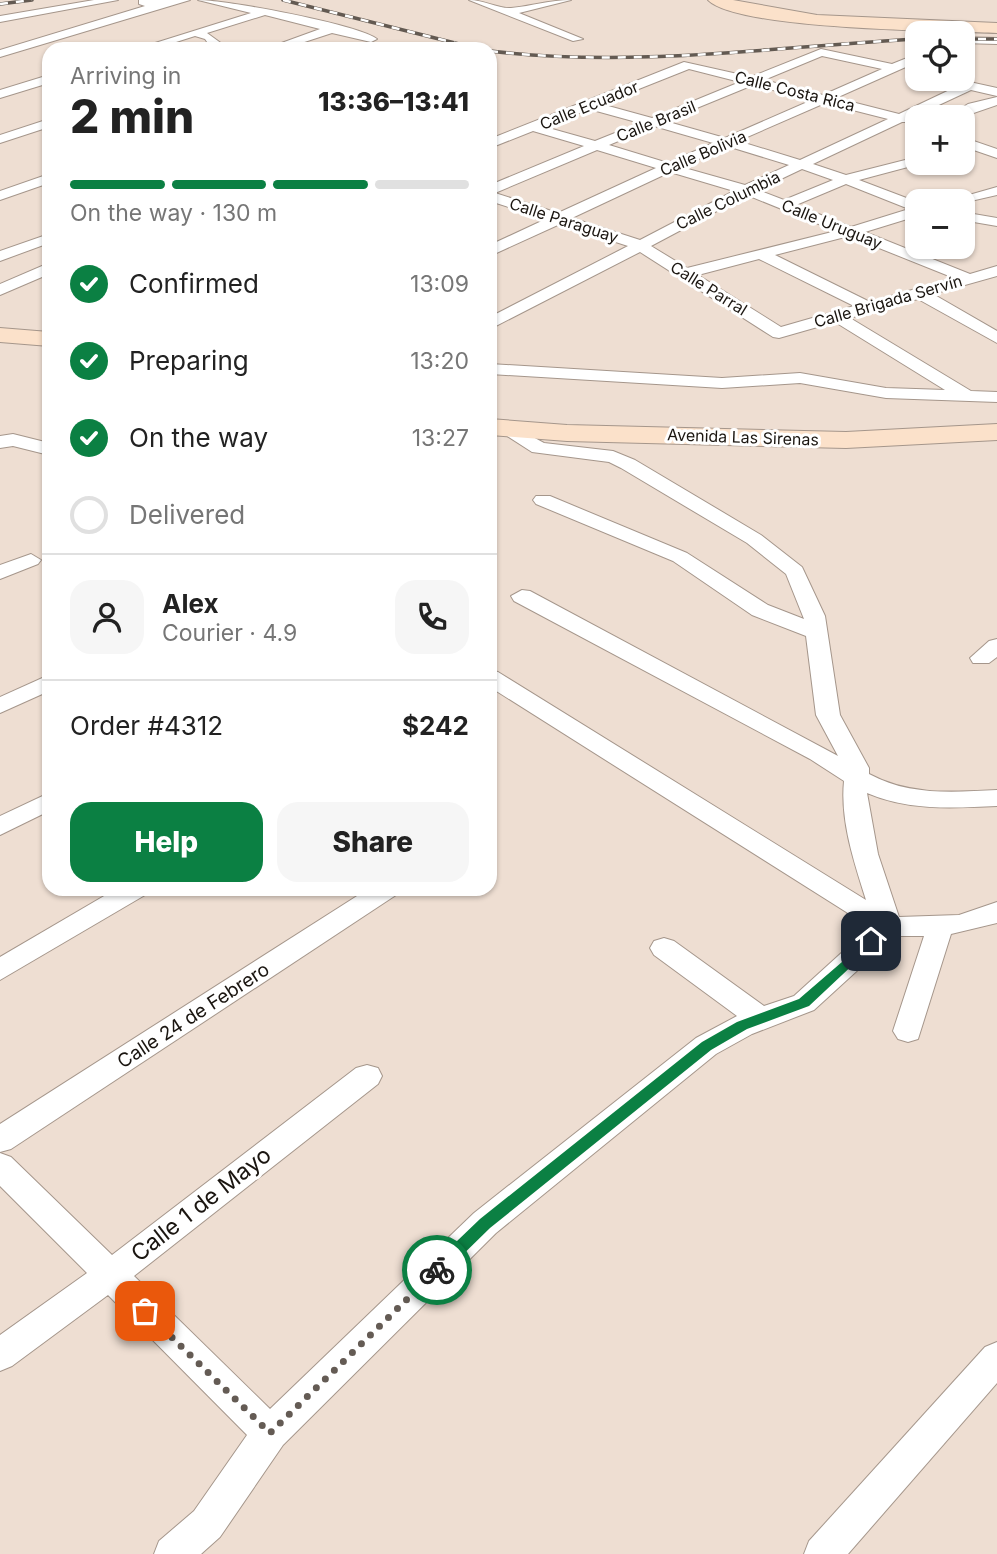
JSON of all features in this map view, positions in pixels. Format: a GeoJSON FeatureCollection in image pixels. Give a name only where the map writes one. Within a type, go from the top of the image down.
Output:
{"type":"FeatureCollection","features":[{"type":"Feature","properties":{"kind":"main road"},"geometry":{"type":"LineString","coordinates":[[716,0],[747,9],[809,18],[997,28]]}},
{"type":"Feature","properties":{"kind":"main road"},"geometry":{"type":"LineString","coordinates":[[0,323],[42,326]]}},
{"type":"Feature","properties":{"kind":"main road"},"geometry":{"type":"LineString","coordinates":[[0,335],[42,338]]}},
{"type":"Feature","properties":{"kind":"main road","name":"Avenida Las Sirenas"},"geometry":{"type":"LineString","coordinates":[[497,423],[598,421],[900,425],[997,418]]}},
{"type":"Feature","properties":{"kind":"main road","name":"Avenida Las Sirenas"},"geometry":{"type":"LineString","coordinates":[[497,423],[567,433],[846,440],[997,432]]}},
{"type":"Feature","properties":{"kind":"street"},"geometry":{"type":"LineString","coordinates":[[0,19],[113,0]]}},
{"type":"Feature","properties":{"kind":"street"},"geometry":{"type":"LineString","coordinates":[[135,0],[159,5]]}},
{"type":"Feature","properties":{"kind":"street"},"geometry":{"type":"LineString","coordinates":[[0,54],[159,5],[185,0]]}},
{"type":"Feature","properties":{"kind":"street"},"geometry":{"type":"LineString","coordinates":[[203,0],[264,12],[371,39]]}},
{"type":"Feature","properties":{"kind":"street"},"geometry":{"type":"LineString","coordinates":[[474,0],[512,11],[529,22],[577,39]]}},
{"type":"Feature","properties":{"kind":"street"},"geometry":{"type":"LineString","coordinates":[[512,11],[566,0]]}},
{"type":"Feature","properties":{"kind":"street"},"geometry":{"type":"LineString","coordinates":[[166,42],[264,12]]}},
{"type":"Feature","properties":{"kind":"street"},"geometry":{"type":"LineString","coordinates":[[0,26],[13,29]]}},
{"type":"Feature","properties":{"kind":"street"},"geometry":{"type":"LineString","coordinates":[[292,42],[332,29]]}},
{"type":"Feature","properties":{"kind":"street"},"geometry":{"type":"LineString","coordinates":[[25,32],[51,39]]}},
{"type":"Feature","properties":{"kind":"street"},"geometry":{"type":"LineString","coordinates":[[196,33],[209,37],[212,42]]}},
{"type":"Feature","properties":{"kind":"street"},"geometry":{"type":"LineString","coordinates":[[975,40],[997,41]]}},
{"type":"Feature","properties":{"kind":"street","name":"Calle Brasil"},"geometry":{"type":"LineString","coordinates":[[497,187],[821,52],[892,68]]}},
{"type":"Feature","properties":{"kind":"street","name":"Calle Bolivia"},"geometry":{"type":"LineString","coordinates":[[497,248],[669,167],[905,63]]}},
{"type":"Feature","properties":{"kind":"street","name":"Calle Costa Rica"},"geometry":{"type":"LineString","coordinates":[[688,65],[905,118]]}},
{"type":"Feature","properties":{"kind":"street","name":"Calle Ecuador"},"geometry":{"type":"LineString","coordinates":[[497,141],[688,65]]}},
{"type":"Feature","properties":{"kind":"street"},"geometry":{"type":"LineString","coordinates":[[892,68],[905,71]]}},
{"type":"Feature","properties":{"kind":"street","name":"Calle Columbia"},"geometry":{"type":"LineString","coordinates":[[497,320],[638,244],[746,190],[901,117],[997,79]]}},
{"type":"Feature","properties":{"kind":"street"},"geometry":{"type":"LineString","coordinates":[[0,94],[42,81]]}},
{"type":"Feature","properties":{"kind":"street"},"geometry":{"type":"LineString","coordinates":[[976,86],[997,92]]}},
{"type":"Feature","properties":{"kind":"street"},"geometry":{"type":"LineString","coordinates":[[975,106],[997,101]]}},
{"type":"Feature","properties":{"kind":"street"},"geometry":{"type":"LineString","coordinates":[[590,105],[803,163],[849,178],[905,204]]}},
{"type":"Feature","properties":{"kind":"street"},"geometry":{"type":"LineString","coordinates":[[12,121],[42,126]]}},
{"type":"Feature","properties":{"kind":"street","name":"Calle Uruguay"},"geometry":{"type":"LineString","coordinates":[[533,127],[746,190],[967,278]]}},
{"type":"Feature","properties":{"kind":"street"},"geometry":{"type":"LineString","coordinates":[[0,139],[42,128]]}},
{"type":"Feature","properties":{"kind":"street"},"geometry":{"type":"LineString","coordinates":[[975,148],[997,142]]}},
{"type":"Feature","properties":{"kind":"street"},"geometry":{"type":"LineString","coordinates":[[975,146],[997,155]]}},
{"type":"Feature","properties":{"kind":"street"},"geometry":{"type":"LineString","coordinates":[[784,205],[849,178],[905,164]]}},
{"type":"Feature","properties":{"kind":"street"},"geometry":{"type":"LineString","coordinates":[[0,196],[42,181]]}},
{"type":"Feature","properties":{"kind":"street"},"geometry":{"type":"LineString","coordinates":[[975,196],[997,191]]}},
{"type":"Feature","properties":{"kind":"street","name":"Calle Paraguay"},"geometry":{"type":"LineString","coordinates":[[497,198],[638,244]]}},
{"type":"Feature","properties":{"kind":"street"},"geometry":{"type":"LineString","coordinates":[[686,273],[849,232],[905,213]]}},
{"type":"Feature","properties":{"kind":"street"},"geometry":{"type":"LineString","coordinates":[[975,218],[997,222]]}},
{"type":"Feature","properties":{"kind":"street"},"geometry":{"type":"LineString","coordinates":[[0,257],[42,241]]}},
{"type":"Feature","properties":{"kind":"street","name":"Calle Parral"},"geometry":{"type":"LineString","coordinates":[[638,244],[779,333]]}},
{"type":"Feature","properties":{"kind":"street"},"geometry":{"type":"LineString","coordinates":[[761,254],[869,307]]}},
{"type":"Feature","properties":{"kind":"street"},"geometry":{"type":"LineString","coordinates":[[0,290],[42,271]]}},
{"type":"Feature","properties":{"kind":"street","name":"Calle Brigada Servín"},"geometry":{"type":"LineString","coordinates":[[779,333],[997,271]]}},
{"type":"Feature","properties":{"kind":"street"},"geometry":{"type":"LineString","coordinates":[[0,276],[42,281]]}},
{"type":"Feature","properties":{"kind":"street"},"geometry":{"type":"LineString","coordinates":[[918,292],[997,338]]}},
{"type":"Feature","properties":{"kind":"street"},"geometry":{"type":"LineString","coordinates":[[836,316],[969,397]]}},
{"type":"Feature","properties":{"kind":"street"},"geometry":{"type":"LineString","coordinates":[[497,369],[722,383],[800,378],[887,393],[997,397]]}},
{"type":"Feature","properties":{"kind":"street"},"geometry":{"type":"LineString","coordinates":[[497,424],[539,448],[613,457],[754,539],[795,571],[814,616],[828,715],[857,768],[854,802],[864,854],[888,926]]}},
{"type":"Feature","properties":{"kind":"street"},"geometry":{"type":"LineString","coordinates":[[0,442],[13,440],[42,447]]}},
{"type":"Feature","properties":{"kind":"street"},"geometry":{"type":"LineString","coordinates":[[543,500],[680,557],[760,610],[816,632]]}},
{"type":"Feature","properties":{"kind":"street"},"geometry":{"type":"LineString","coordinates":[[0,573],[31,560]]}},
{"type":"Feature","properties":{"kind":"street"},"geometry":{"type":"LineString","coordinates":[[522,596],[819,754],[856,781],[888,795],[943,801],[997,799]]}},
{"type":"Feature","properties":{"kind":"street"},"geometry":{"type":"LineString","coordinates":[[497,681],[888,926],[986,919],[997,911]]}},
{"type":"Feature","properties":{"kind":"street"},"geometry":{"type":"LineString","coordinates":[[0,706],[42,685]]}},
{"type":"Feature","properties":{"kind":"street"},"geometry":{"type":"LineString","coordinates":[[0,827],[42,805]]}},
{"type":"Feature","properties":{"kind":"street"},"geometry":{"type":"LineString","coordinates":[[0,970],[124,896]]}},
{"type":"Feature","properties":{"kind":"street","name":"Calle 24 de Febrero"},"geometry":{"type":"LineString","coordinates":[[0,1140],[376,896]]}},
{"type":"Feature","properties":{"kind":"street"},"geometry":{"type":"LineString","coordinates":[[908,1031],[941,924]]}},
{"type":"Feature","properties":{"kind":"street"},"geometry":{"type":"LineString","coordinates":[[173,1554],[207,1524],[270,1433],[485,1223],[706,1046],[761,1019],[804,1003],[888,926]]}},
{"type":"Feature","properties":{"kind":"street"},"geometry":{"type":"LineString","coordinates":[[664,948],[761,1019]]}},
{"type":"Feature","properties":{"kind":"street","name":"Calle 1 de Mayo"},"geometry":{"type":"LineString","coordinates":[[0,1355],[109,1276],[367,1076]]}},
{"type":"Feature","properties":{"kind":"street"},"geometry":{"type":"LineString","coordinates":[[0,1166],[270,1433]]}},
{"type":"Feature","properties":{"kind":"street"},"geometry":{"type":"LineString","coordinates":[[823,1554],[997,1358]]}},
{"type":"Feature","properties":{"kind":"railway"},"geometry":{"type":"LineString","coordinates":[[0,4],[32,0]]}},
{"type":"Feature","properties":{"kind":"railway"},"geometry":{"type":"LineString","coordinates":[[283,0],[451,42]]}},
{"type":"Feature","properties":{"kind":"railway"},"geometry":{"type":"LineString","coordinates":[[975,39],[997,39]]}},
{"type":"Feature","properties":{"kind":"railway"},"geometry":{"type":"LineString","coordinates":[[497,52],[544,56],[650,57],[905,40]]}},
{"type":"Feature","properties":{"kind":"way so far"},"geometry":{"type":"LineString","coordinates":[[145,1311],[270,1433],[437,1270]]}},
{"type":"Feature","properties":{"kind":"route"},"geometry":{"type":"LineString","coordinates":[[437,1270],[485,1223],[706,1046],[742,1026],[804,1003],[871,941]]}}]}
